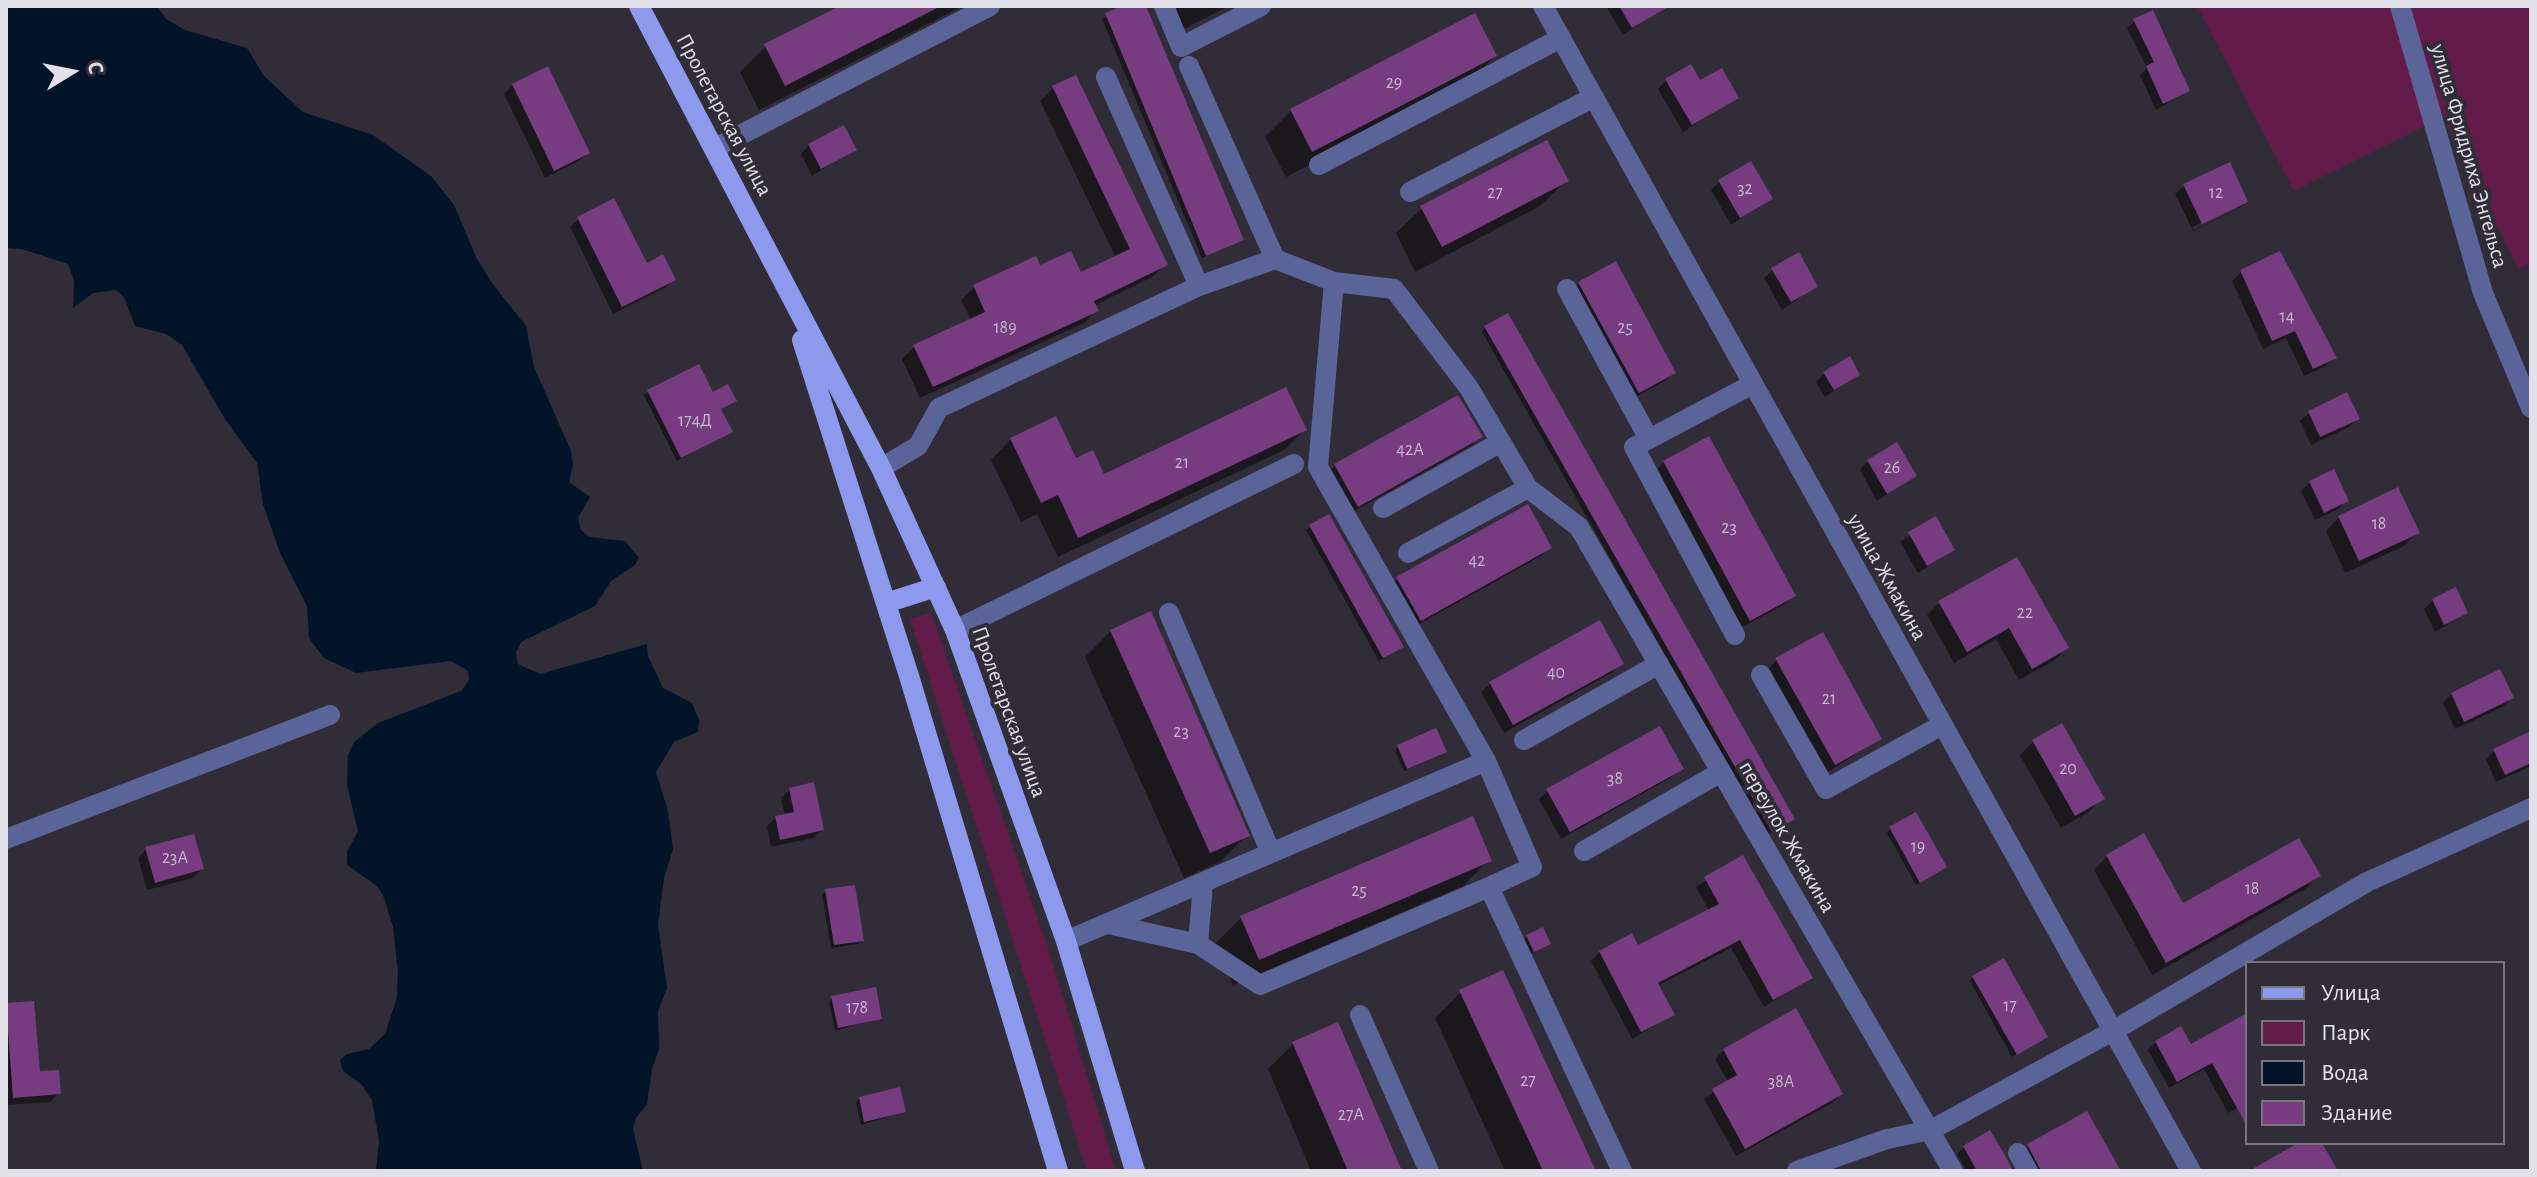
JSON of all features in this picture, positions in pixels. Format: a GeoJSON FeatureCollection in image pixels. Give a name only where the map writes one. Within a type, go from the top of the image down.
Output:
{"type":"FeatureCollection","features":[{"type":"Feature","properties":{"kind":"main road","name":"Пролетарская улица"},"geometry":{"type":"LineString","coordinates":[[639,6],[881,468],[955,630],[1066,941],[1135,1171]]}},
{"type":"Feature","properties":{"kind":"main road","name":"Пролетарская улица"},"geometry":{"type":"LineString","coordinates":[[787,290],[886,603],[1058,1171]]}},
{"type":"Feature","properties":{"kind":"main road"},"geometry":{"type":"LineString","coordinates":[[886,603],[936,587]]}},
{"type":"Feature","properties":{"kind":"street"},"geometry":{"type":"LineString","coordinates":[[715,148],[990,6]]}},
{"type":"Feature","properties":{"kind":"street"},"geometry":{"type":"LineString","coordinates":[[1164,6],[1181,47],[1261,6]]}},
{"type":"Feature","properties":{"kind":"street","name":"улица Жмакина"},"geometry":{"type":"LineString","coordinates":[[1543,6],[1751,385],[2191,1171]]}},
{"type":"Feature","properties":{"kind":"street","name":"улица Фридриха Энгельса"},"geometry":{"type":"LineString","coordinates":[[2400,6],[2483,293],[2531,408]]}},
{"type":"Feature","properties":{"kind":"street"},"geometry":{"type":"LineString","coordinates":[[1319,165],[1561,38]]}},
{"type":"Feature","properties":{"kind":"street"},"geometry":{"type":"LineString","coordinates":[[1189,66],[1275,259]]}},
{"type":"Feature","properties":{"kind":"street"},"geometry":{"type":"LineString","coordinates":[[1106,77],[1199,286]]}},
{"type":"Feature","properties":{"kind":"street"},"geometry":{"type":"LineString","coordinates":[[1410,192],[1594,97]]}},
{"type":"Feature","properties":{"kind":"street"},"geometry":{"type":"LineString","coordinates":[[881,468],[918,446],[939,408],[1199,286],[1275,259],[1334,282],[1394,289],[1469,388],[1528,488],[1408,553]]}},
{"type":"Feature","properties":{"kind":"street"},"geometry":{"type":"LineString","coordinates":[[1108,924],[1198,944],[1260,985],[1532,867],[1486,761],[1318,467],[1334,282]]}},
{"type":"Feature","properties":{"kind":"street"},"geometry":{"type":"LineString","coordinates":[[1567,289],[1649,439]]}},
{"type":"Feature","properties":{"kind":"street"},"geometry":{"type":"LineString","coordinates":[[1735,635],[1634,447],[1751,385]]}},
{"type":"Feature","properties":{"kind":"street"},"geometry":{"type":"LineString","coordinates":[[1383,508],[1501,442]]}},
{"type":"Feature","properties":{"kind":"street"},"geometry":{"type":"LineString","coordinates":[[955,630],[1294,464]]}},
{"type":"Feature","properties":{"kind":"street","name":"переулок Жмакина"},"geometry":{"type":"LineString","coordinates":[[1528,488],[1579,527],[1953,1171]]}},
{"type":"Feature","properties":{"kind":"street"},"geometry":{"type":"LineString","coordinates":[[1169,613],[1271,853]]}},
{"type":"Feature","properties":{"kind":"street"},"geometry":{"type":"LineString","coordinates":[[1524,740],[1659,664]]}},
{"type":"Feature","properties":{"kind":"street"},"geometry":{"type":"LineString","coordinates":[[1761,675],[1826,789],[1942,725]]}},
{"type":"Feature","properties":{"kind":"street"},"geometry":{"type":"LineString","coordinates":[[6,839],[330,715]]}},
{"type":"Feature","properties":{"kind":"street"},"geometry":{"type":"LineString","coordinates":[[1066,941],[1486,761]]}},
{"type":"Feature","properties":{"kind":"street"},"geometry":{"type":"LineString","coordinates":[[1584,851],[1721,772]]}},
{"type":"Feature","properties":{"kind":"street"},"geometry":{"type":"LineString","coordinates":[[1797,1171],[1887,1139],[1931,1130],[2111,1032],[2367,882],[2531,808]]}},
{"type":"Feature","properties":{"kind":"street"},"geometry":{"type":"LineString","coordinates":[[1198,944],[1203,883]]}},
{"type":"Feature","properties":{"kind":"street"},"geometry":{"type":"LineString","coordinates":[[1489,887],[1622,1171]]}},
{"type":"Feature","properties":{"kind":"street"},"geometry":{"type":"LineString","coordinates":[[1360,1015],[1429,1171]]}},
{"type":"Feature","properties":{"kind":"green space"},"geometry":{"type":"Polygon","coordinates":[[[2197,6],[2531,6],[2531,263],[2519,269],[2443,117],[2294,191],[2197,6]]]}},
{"type":"Feature","properties":{"kind":"green space"},"geometry":{"type":"Polygon","coordinates":[[[931,613],[1048,948],[1116,1171],[1087,1171],[910,619],[931,613]]]}},
{"type":"Feature","properties":{"kind":"water"},"geometry":{"type":"Polygon","coordinates":[[[6,6],[157,6],[166,19],[185,30],[247,48],[264,76],[303,112],[373,135],[431,176],[454,205],[477,259],[492,283],[526,326],[534,367],[571,451],[573,465],[569,482],[590,497],[578,518],[581,530],[589,537],[625,541],[639,558],[635,565],[611,581],[595,606],[521,642],[516,653],[518,664],[540,674],[647,644],[648,656],[663,688],[692,703],[699,720],[698,732],[674,742],[656,772],[668,811],[673,849],[664,878],[658,925],[667,988],[658,1011],[659,1049],[652,1069],[647,1104],[636,1118],[633,1129],[643,1171],[376,1171],[379,1141],[372,1100],[361,1084],[343,1071],[340,1060],[347,1054],[369,1049],[385,1034],[397,997],[398,972],[393,927],[383,895],[377,886],[347,865],[347,852],[358,831],[347,785],[348,755],[354,742],[378,723],[461,691],[469,680],[468,671],[451,661],[356,673],[324,658],[309,638],[307,606],[280,553],[263,504],[257,463],[225,419],[182,345],[166,334],[135,326],[124,297],[116,290],[93,293],[73,308],[74,280],[68,264],[22,249],[6,248],[6,6]]]}},
{"type":"Feature","properties":{"kind":"building"},"geometry":{"type":"Polygon","coordinates":[[[840,6],[941,6],[785,86],[764,44],[840,6]]]}},
{"type":"Feature","properties":{"kind":"building"},"geometry":{"type":"Polygon","coordinates":[[[1122,6],[1146,6],[1244,240],[1206,256],[1105,13],[1122,6]]]}},
{"type":"Feature","properties":{"kind":"building"},"geometry":{"type":"Polygon","coordinates":[[[1619,6],[1670,6],[1632,28],[1619,6]]]}},
{"type":"Feature","properties":{"kind":"building"},"geometry":{"type":"Polygon","coordinates":[[[2153,10],[2190,91],[2163,104],[2146,66],[2154,62],[2133,19],[2153,10]]]}},
{"type":"Feature","properties":{"kind":"building"},"geometry":{"type":"Polygon","coordinates":[[[1475,13],[1497,56],[1312,152],[1290,109],[1475,13]]]}},
{"type":"Feature","properties":{"kind":"building"},"geometry":{"type":"Polygon","coordinates":[[[1691,64],[1700,80],[1722,68],[1739,98],[1692,125],[1665,79],[1691,64]]]}},
{"type":"Feature","properties":{"kind":"building"},"geometry":{"type":"Polygon","coordinates":[[[548,66],[590,153],[554,171],[512,84],[548,66]]]}},
{"type":"Feature","properties":{"kind":"building"},"geometry":{"type":"Polygon","coordinates":[[[1076,75],[1168,265],[1094,301],[1099,311],[933,387],[913,345],[985,312],[973,285],[1036,256],[1040,265],[1071,251],[1081,272],[1130,249],[1052,86],[1076,75]]]}},
{"type":"Feature","properties":{"kind":"building"},"geometry":{"type":"Polygon","coordinates":[[[844,125],[857,150],[821,169],[808,144],[844,125]]]}},
{"type":"Feature","properties":{"kind":"building"},"geometry":{"type":"Polygon","coordinates":[[[1547,140],[1569,181],[1442,247],[1420,206],[1547,140]]]}},
{"type":"Feature","properties":{"kind":"building"},"geometry":{"type":"Polygon","coordinates":[[[1751,161],[1773,199],[1740,218],[1718,180],[1751,161]]]}},
{"type":"Feature","properties":{"kind":"building"},"geometry":{"type":"Polygon","coordinates":[[[2230,162],[2248,202],[2202,224],[2183,184],[2230,162]]]}},
{"type":"Feature","properties":{"kind":"building"},"geometry":{"type":"Polygon","coordinates":[[[614,198],[647,263],[663,254],[676,280],[622,307],[577,217],[614,198]]]}},
{"type":"Feature","properties":{"kind":"building"},"geometry":{"type":"Polygon","coordinates":[[[2280,251],[2337,358],[2313,369],[2295,331],[2272,341],[2240,270],[2280,251]]]}},
{"type":"Feature","properties":{"kind":"building"},"geometry":{"type":"Polygon","coordinates":[[[1799,252],[1818,287],[1791,302],[1771,268],[1799,252]]]}},
{"type":"Feature","properties":{"kind":"building"},"geometry":{"type":"Polygon","coordinates":[[[1616,261],[1676,373],[1639,393],[1578,282],[1616,261]]]}},
{"type":"Feature","properties":{"kind":"building"},"geometry":{"type":"Polygon","coordinates":[[[1508,313],[1795,819],[1772,832],[1484,326],[1508,313]]]}},
{"type":"Feature","properties":{"kind":"building"},"geometry":{"type":"Polygon","coordinates":[[[1850,356],[1860,375],[1834,390],[1823,372],[1850,356]]]}},
{"type":"Feature","properties":{"kind":"building"},"geometry":{"type":"Polygon","coordinates":[[[699,364],[713,392],[728,384],[737,401],[721,409],[733,432],[681,458],[647,390],[699,364]]]}},
{"type":"Feature","properties":{"kind":"building"},"geometry":{"type":"Polygon","coordinates":[[[1286,387],[1307,430],[1078,538],[1058,495],[1041,503],[1010,438],[1056,416],[1076,458],[1093,450],[1104,474],[1286,387]]]}},
{"type":"Feature","properties":{"kind":"building"},"geometry":{"type":"Polygon","coordinates":[[[2347,392],[2360,419],[2320,437],[2308,411],[2347,392]]]}},
{"type":"Feature","properties":{"kind":"building"},"geometry":{"type":"Polygon","coordinates":[[[1458,395],[1483,437],[1358,507],[1334,464],[1458,395]]]}},
{"type":"Feature","properties":{"kind":"building"},"geometry":{"type":"Polygon","coordinates":[[[1709,436],[1796,596],[1750,621],[1663,461],[1709,436]]]}},
{"type":"Feature","properties":{"kind":"building"},"geometry":{"type":"Polygon","coordinates":[[[1897,442],[1917,476],[1887,494],[1867,460],[1897,442]]]}},
{"type":"Feature","properties":{"kind":"building"},"geometry":{"type":"Polygon","coordinates":[[[2334,469],[2349,501],[2324,513],[2309,481],[2334,469]]]}},
{"type":"Feature","properties":{"kind":"building"},"geometry":{"type":"Polygon","coordinates":[[[2398,487],[2420,533],[2359,561],[2338,516],[2398,487]]]}},
{"type":"Feature","properties":{"kind":"building"},"geometry":{"type":"Polygon","coordinates":[[[1528,504],[1552,548],[1421,621],[1396,577],[1528,504]]]}},
{"type":"Feature","properties":{"kind":"building"},"geometry":{"type":"Polygon","coordinates":[[[1329,514],[1404,647],[1383,658],[1309,525],[1329,514]]]}},
{"type":"Feature","properties":{"kind":"building"},"geometry":{"type":"Polygon","coordinates":[[[1936,516],[1955,550],[1927,566],[1908,532],[1936,516]]]}},
{"type":"Feature","properties":{"kind":"building"},"geometry":{"type":"Polygon","coordinates":[[[2017,557],[2069,648],[2032,669],[2009,628],[1967,652],[1938,601],[2017,557]]]}},
{"type":"Feature","properties":{"kind":"building"},"geometry":{"type":"Polygon","coordinates":[[[2456,587],[2468,613],[2444,625],[2432,599],[2456,587]]]}},
{"type":"Feature","properties":{"kind":"building"},"geometry":{"type":"Polygon","coordinates":[[[1151,611],[1250,836],[1210,853],[1110,630],[1151,611]]]}},
{"type":"Feature","properties":{"kind":"building"},"geometry":{"type":"Polygon","coordinates":[[[1600,620],[1624,664],[1513,725],[1489,682],[1600,620]]]}},
{"type":"Feature","properties":{"kind":"building"},"geometry":{"type":"Polygon","coordinates":[[[1823,632],[1882,739],[1835,765],[1775,658],[1823,632]]]}},
{"type":"Feature","properties":{"kind":"building"},"geometry":{"type":"Polygon","coordinates":[[[2500,669],[2514,698],[2464,722],[2451,693],[2500,669]]]}},
{"type":"Feature","properties":{"kind":"building"},"geometry":{"type":"Polygon","coordinates":[[[2062,723],[2105,799],[2075,816],[2032,740],[2062,723]]]}},
{"type":"Feature","properties":{"kind":"building"},"geometry":{"type":"Polygon","coordinates":[[[1660,726],[1684,769],[1570,832],[1546,789],[1660,726]]]}},
{"type":"Feature","properties":{"kind":"building"},"geometry":{"type":"Polygon","coordinates":[[[1436,728],[1447,752],[1407,769],[1397,745],[1436,728]]]}},
{"type":"Feature","properties":{"kind":"building"},"geometry":{"type":"Polygon","coordinates":[[[2531,731],[2531,763],[2505,775],[2493,749],[2531,731]]]}},
{"type":"Feature","properties":{"kind":"building"},"geometry":{"type":"Polygon","coordinates":[[[814,782],[824,830],[780,840],[775,816],[794,812],[789,788],[814,782]]]}},
{"type":"Feature","properties":{"kind":"building"},"geometry":{"type":"Polygon","coordinates":[[[1916,812],[1947,867],[1920,883],[1889,827],[1916,812]]]}},
{"type":"Feature","properties":{"kind":"building"},"geometry":{"type":"Polygon","coordinates":[[[1473,816],[1492,861],[1259,960],[1240,916],[1473,816]]]}},
{"type":"Feature","properties":{"kind":"building"},"geometry":{"type":"Polygon","coordinates":[[[2144,833],[2183,903],[2299,838],[2321,876],[2166,963],[2106,855],[2144,833]]]}},
{"type":"Feature","properties":{"kind":"building"},"geometry":{"type":"Polygon","coordinates":[[[194,834],[204,869],[155,883],[145,847],[194,834]]]}},
{"type":"Feature","properties":{"kind":"building"},"geometry":{"type":"Polygon","coordinates":[[[1743,855],[1813,978],[1773,1000],[1740,940],[1658,983],[1675,1015],[1641,1032],[1599,951],[1632,933],[1638,945],[1719,904],[1704,877],[1743,855]]]}},
{"type":"Feature","properties":{"kind":"building"},"geometry":{"type":"Polygon","coordinates":[[[855,885],[864,941],[834,945],[825,889],[855,885]]]}},
{"type":"Feature","properties":{"kind":"building"},"geometry":{"type":"Polygon","coordinates":[[[1543,927],[1551,944],[1534,952],[1526,935],[1543,927]]]}},
{"type":"Feature","properties":{"kind":"building"},"geometry":{"type":"Polygon","coordinates":[[[2004,958],[2048,1037],[2017,1055],[1972,976],[2004,958]]]}},
{"type":"Feature","properties":{"kind":"building"},"geometry":{"type":"Polygon","coordinates":[[[1503,970],[1596,1171],[1543,1171],[1459,990],[1503,970]]]}},
{"type":"Feature","properties":{"kind":"building"},"geometry":{"type":"Polygon","coordinates":[[[876,987],[882,1019],[838,1028],[831,996],[876,987]]]}},
{"type":"Feature","properties":{"kind":"building"},"geometry":{"type":"Polygon","coordinates":[[[34,1001],[40,1071],[59,1070],[61,1094],[13,1098],[6,1003],[34,1001]]]}},
{"type":"Feature","properties":{"kind":"building"},"geometry":{"type":"Polygon","coordinates":[[[1796,1008],[1843,1094],[1745,1149],[1712,1089],[1737,1075],[1723,1049],[1796,1008]]]}},
{"type":"Feature","properties":{"kind":"building"},"geometry":{"type":"Polygon","coordinates":[[[2245,1014],[2245,1122],[2212,1063],[2177,1082],[2155,1041],[2181,1026],[2191,1044],[2245,1014]]]}},
{"type":"Feature","properties":{"kind":"building"},"geometry":{"type":"Polygon","coordinates":[[[1338,1022],[1402,1171],[1348,1171],[1292,1042],[1338,1022]]]}},
{"type":"Feature","properties":{"kind":"building"},"geometry":{"type":"Polygon","coordinates":[[[900,1087],[906,1112],[864,1122],[859,1097],[900,1087]]]}},
{"type":"Feature","properties":{"kind":"building"},"geometry":{"type":"Polygon","coordinates":[[[2087,1111],[2121,1171],[2041,1171],[2027,1144],[2087,1111]]]}},
{"type":"Feature","properties":{"kind":"building"},"geometry":{"type":"Polygon","coordinates":[[[1990,1130],[2013,1171],[1977,1171],[1963,1146],[1990,1130]]]}},
{"type":"Feature","properties":{"kind":"building"},"geometry":{"type":"Polygon","coordinates":[[[2294,1145],[2323,1145],[2338,1171],[2249,1171],[2294,1145]]]}}]}
